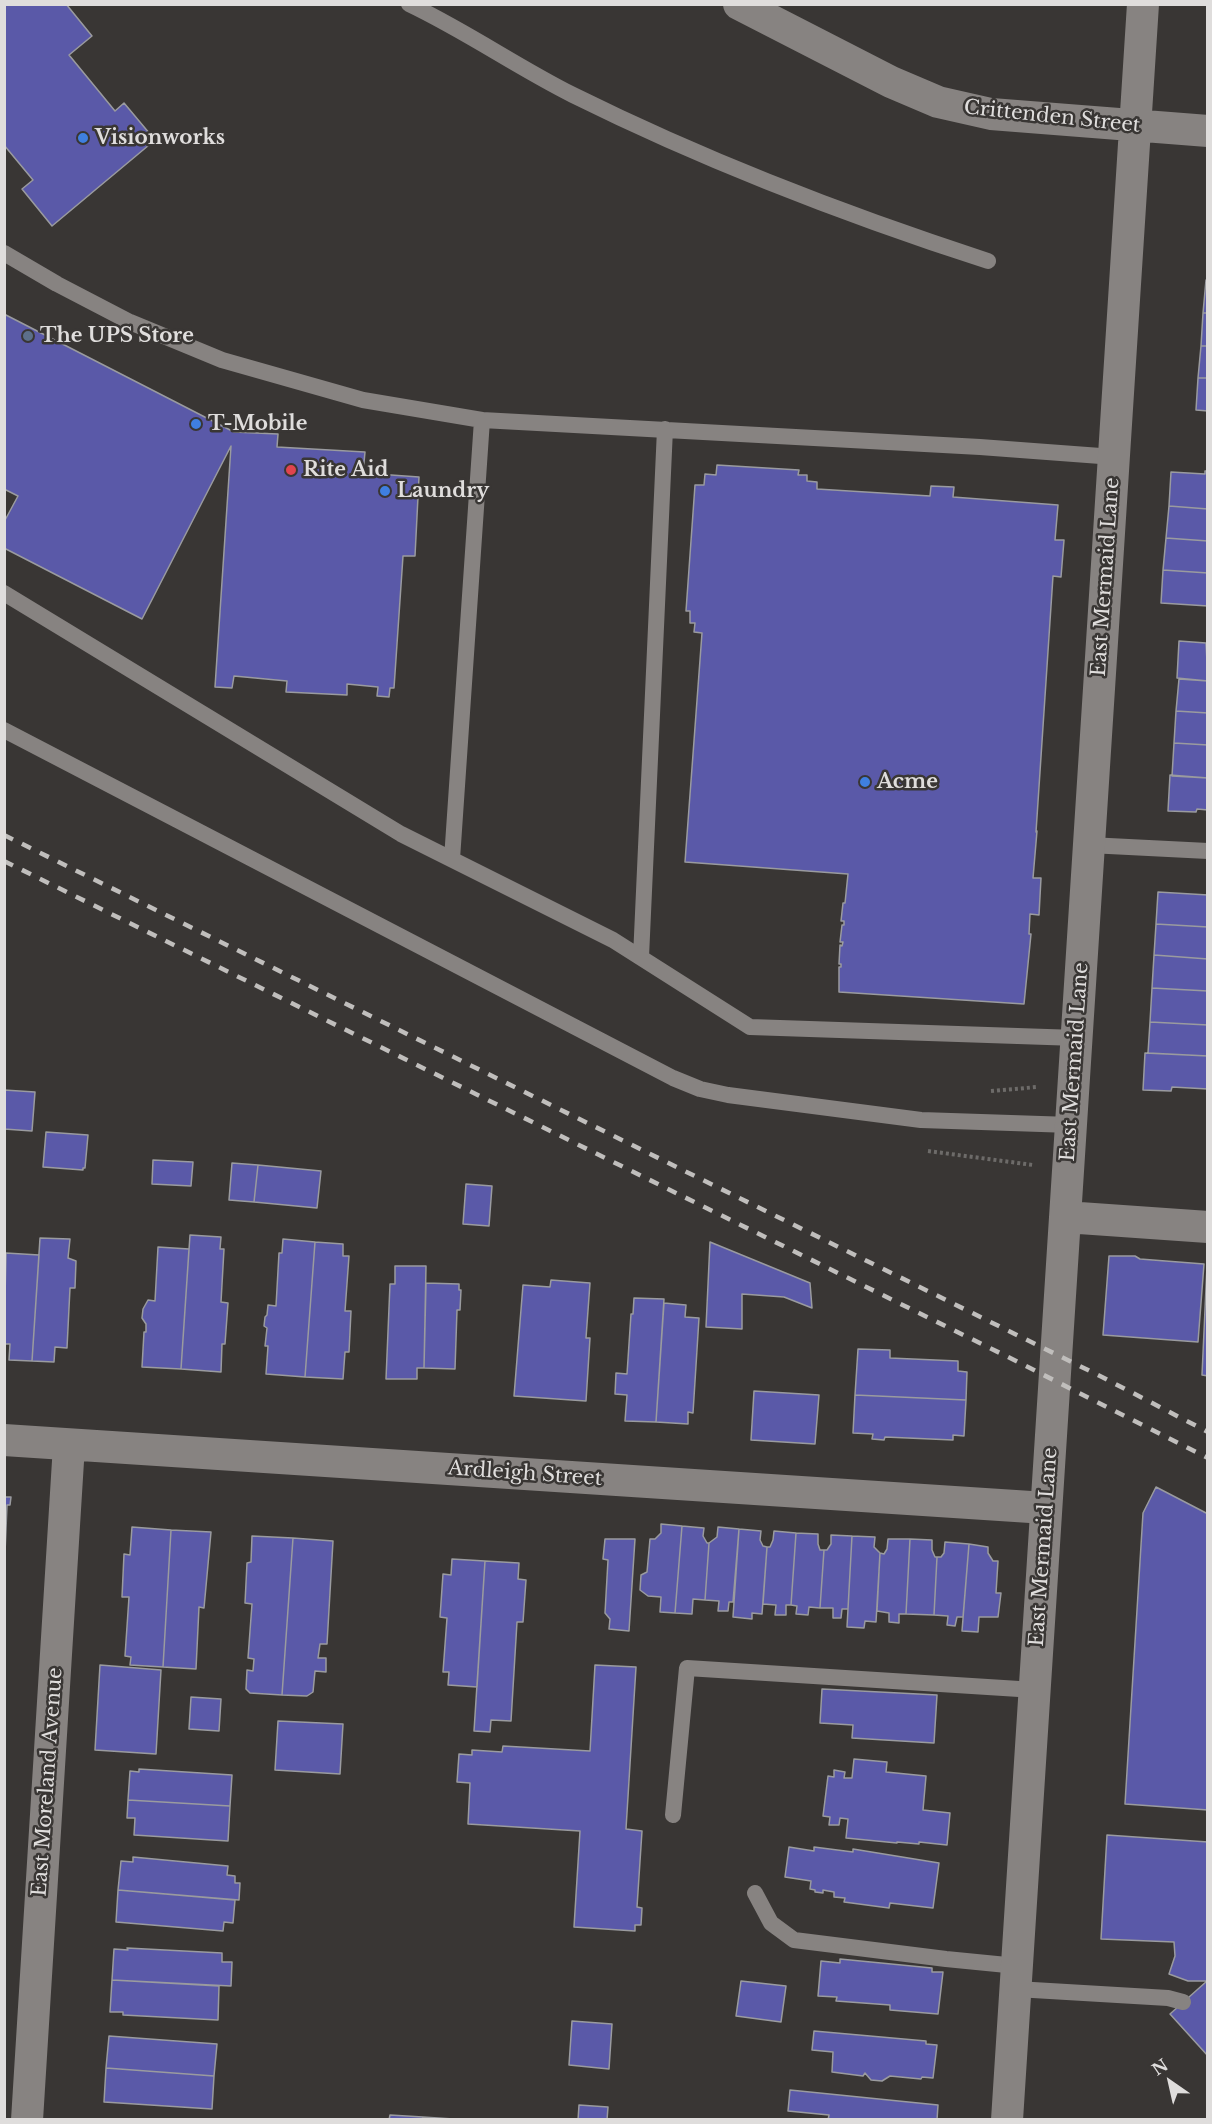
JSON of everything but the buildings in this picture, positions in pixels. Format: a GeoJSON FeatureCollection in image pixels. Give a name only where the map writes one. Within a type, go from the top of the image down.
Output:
{"type":"FeatureCollection","features":[{"type":"Feature","properties":{"kind":"street","name":"Crittenden Street"},"geometry":{"type":"LineString","coordinates":[[739,4],[891,82],[938,102],[991,114],[1208,131]]}},
{"type":"Feature","properties":{"kind":"street","name":"East Mermaid Lane"},"geometry":{"type":"LineString","coordinates":[[1007,2120],[1143,4]]}},
{"type":"Feature","properties":{"kind":"street"},"geometry":{"type":"LineString","coordinates":[[1065,1217],[1208,1227]]}},
{"type":"Feature","properties":{"kind":"street","name":"Ardleigh Street"},"geometry":{"type":"LineString","coordinates":[[4,1440],[1046,1508]]}},
{"type":"Feature","properties":{"kind":"street","name":"East Moreland Avenue"},"geometry":{"type":"LineString","coordinates":[[27,2120],[69,1445]]}},
{"type":"Feature","properties":{"kind":"lane"},"geometry":{"type":"LineString","coordinates":[[417,6],[571,93],[672,142],[880,226],[987,261]]}},
{"type":"Feature","properties":{"kind":"lane"},"geometry":{"type":"LineString","coordinates":[[4,253],[130,322],[222,360],[363,400],[482,420],[1114,457]]}},
{"type":"Feature","properties":{"kind":"lane"},"geometry":{"type":"LineString","coordinates":[[452,859],[482,420]]}},
{"type":"Feature","properties":{"kind":"lane"},"geometry":{"type":"LineString","coordinates":[[640,957],[665,429]]}},
{"type":"Feature","properties":{"kind":"lane"},"geometry":{"type":"LineString","coordinates":[[4,593],[401,834],[613,940],[750,1027],[1077,1038]]}},
{"type":"Feature","properties":{"kind":"lane"},"geometry":{"type":"LineString","coordinates":[[4,730],[672,1078],[700,1089],[728,1095],[921,1120],[1071,1125]]}},
{"type":"Feature","properties":{"kind":"lane"},"geometry":{"type":"LineString","coordinates":[[1089,845],[1208,852]]}},
{"type":"Feature","properties":{"kind":"lane"},"geometry":{"type":"LineString","coordinates":[[673,1815],[687,1668],[1035,1690]]}},
{"type":"Feature","properties":{"kind":"lane"},"geometry":{"type":"LineString","coordinates":[[755,1893],[771,1923],[794,1940],[946,1959],[1016,1977],[1183,2002]]}},
{"type":"Feature","properties":{"kind":"path"},"geometry":{"type":"LineString","coordinates":[[983,1092],[1038,1087]]}},
{"type":"Feature","properties":{"kind":"railway"},"geometry":{"type":"LineString","coordinates":[[4,835],[1102,1377],[1208,1432]]}},
{"type":"Feature","properties":{"kind":"railway"},"geometry":{"type":"LineString","coordinates":[[4,861],[1208,1458]]}},
{"type":"Feature","properties":{"kind":"place","name":"Visionworks"},"geometry":{"type":"Point","coordinates":[83,138]}},
{"type":"Feature","properties":{"kind":"place","name":"The UPS Store"},"geometry":{"type":"Point","coordinates":[28,336]}},
{"type":"Feature","properties":{"kind":"place","name":"T-Mobile"},"geometry":{"type":"Point","coordinates":[196,424]}},
{"type":"Feature","properties":{"kind":"place","name":"Rite Aid"},"geometry":{"type":"Point","coordinates":[291,470]}},
{"type":"Feature","properties":{"kind":"place","name":"Laundry"},"geometry":{"type":"Point","coordinates":[385,491]}},
{"type":"Feature","properties":{"kind":"place","name":"Acme"},"geometry":{"type":"Point","coordinates":[865,782]}}]}
